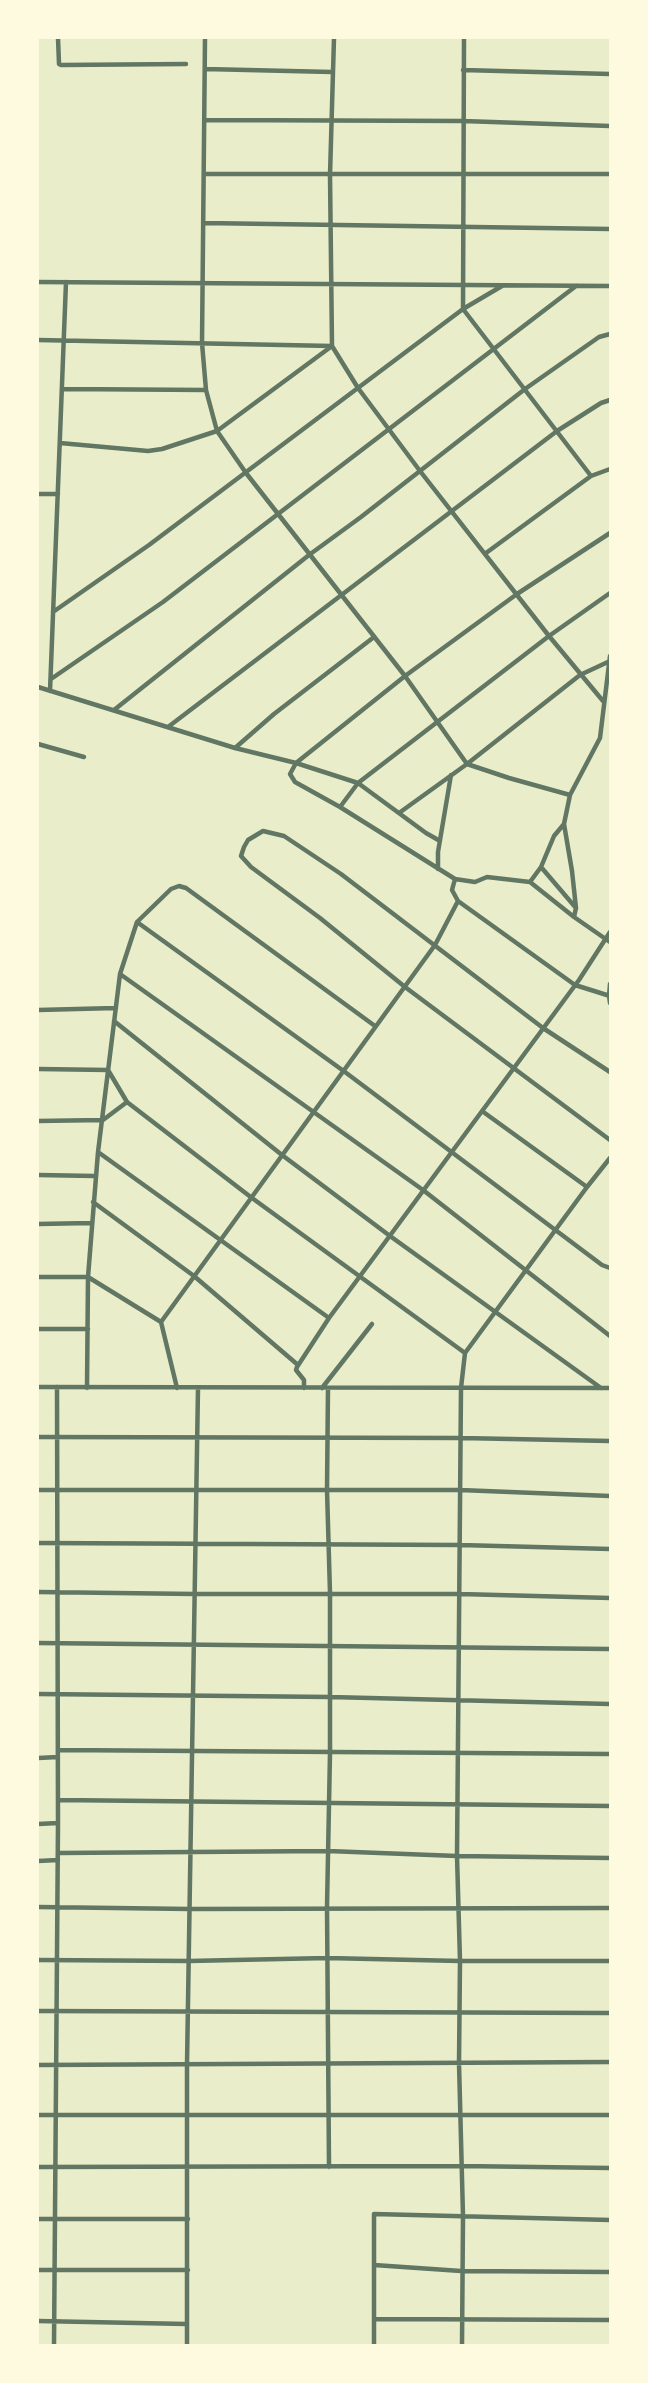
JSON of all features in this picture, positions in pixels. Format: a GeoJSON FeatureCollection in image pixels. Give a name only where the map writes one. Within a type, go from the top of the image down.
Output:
{"type":"FeatureCollection","features":[{"type":"Feature","properties":{"kind":"street"},"geometry":{"type":"LineString","coordinates":[[58,38],[59,64],[61,65],[186,64]]}},
{"type":"Feature","properties":{"kind":"street"},"geometry":{"type":"LineString","coordinates":[[205,38],[202,344],[206,390],[216,431],[309,555],[405,676],[467,764],[570,795]]}},
{"type":"Feature","properties":{"kind":"street"},"geometry":{"type":"LineString","coordinates":[[334,38],[330,175],[332,346],[358,388],[420,471],[580,675],[603,701]]}},
{"type":"Feature","properties":{"kind":"street"},"geometry":{"type":"LineString","coordinates":[[464,38],[463,309],[591,476]]}},
{"type":"Feature","properties":{"kind":"street"},"geometry":{"type":"LineString","coordinates":[[205,69],[333,72]]}},
{"type":"Feature","properties":{"kind":"street"},"geometry":{"type":"LineString","coordinates":[[463,70],[610,74]]}},
{"type":"Feature","properties":{"kind":"street"},"geometry":{"type":"LineString","coordinates":[[205,120],[463,121],[610,126]]}},
{"type":"Feature","properties":{"kind":"street"},"geometry":{"type":"LineString","coordinates":[[204,174],[610,174]]}},
{"type":"Feature","properties":{"kind":"street"},"geometry":{"type":"LineString","coordinates":[[203,223],[610,229]]}},
{"type":"Feature","properties":{"kind":"street"},"geometry":{"type":"LineString","coordinates":[[38,282],[610,286]]}},
{"type":"Feature","properties":{"kind":"street"},"geometry":{"type":"LineString","coordinates":[[50,691],[66,282]]}},
{"type":"Feature","properties":{"kind":"street"},"geometry":{"type":"LineString","coordinates":[[53,612],[246,473],[463,309],[503,285]]}},
{"type":"Feature","properties":{"kind":"street"},"geometry":{"type":"LineString","coordinates":[[51,679],[163,602],[576,286]]}},
{"type":"Feature","properties":{"kind":"street"},"geometry":{"type":"LineString","coordinates":[[114,710],[309,555],[525,389],[599,337],[610,334]]}},
{"type":"Feature","properties":{"kind":"street"},"geometry":{"type":"LineString","coordinates":[[38,340],[332,346]]}},
{"type":"Feature","properties":{"kind":"street"},"geometry":{"type":"LineString","coordinates":[[60,443],[148,452],[216,431],[332,346]]}},
{"type":"Feature","properties":{"kind":"street"},"geometry":{"type":"LineString","coordinates":[[63,389],[206,390]]}},
{"type":"Feature","properties":{"kind":"street"},"geometry":{"type":"LineString","coordinates":[[168,727],[557,431],[610,400]]}},
{"type":"Feature","properties":{"kind":"street"},"geometry":{"type":"LineString","coordinates":[[486,553],[591,476],[610,469]]}},
{"type":"Feature","properties":{"kind":"street"},"geometry":{"type":"LineString","coordinates":[[38,494],[58,494]]}},
{"type":"Feature","properties":{"kind":"street"},"geometry":{"type":"LineString","coordinates":[[609,941],[530,882],[487,877],[475,882],[455,879],[291,778],[290,774],[296,763],[405,676],[517,594],[610,533]]}},
{"type":"Feature","properties":{"kind":"street"},"geometry":{"type":"LineString","coordinates":[[340,807],[358,783],[549,636],[610,593]]}},
{"type":"Feature","properties":{"kind":"street"},"geometry":{"type":"LineString","coordinates":[[235,748],[274,714],[374,638]]}},
{"type":"Feature","properties":{"kind":"street"},"geometry":{"type":"LineString","coordinates":[[399,813],[467,764],[580,675],[610,660]]}},
{"type":"Feature","properties":{"kind":"street"},"geometry":{"type":"LineString","coordinates":[[574,917],[576,908],[564,824],[570,795],[600,738],[610,660]]}},
{"type":"Feature","properties":{"kind":"street"},"geometry":{"type":"LineString","coordinates":[[38,687],[235,748],[296,763],[358,783],[440,841]]}},
{"type":"Feature","properties":{"kind":"street"},"geometry":{"type":"LineString","coordinates":[[38,744],[84,756]]}},
{"type":"Feature","properties":{"kind":"street"},"geometry":{"type":"LineString","coordinates":[[438,869],[440,841],[451,775]]}},
{"type":"Feature","properties":{"kind":"street"},"geometry":{"type":"LineString","coordinates":[[530,882],[541,867],[554,836],[564,824]]}},
{"type":"Feature","properties":{"kind":"street"},"geometry":{"type":"LineString","coordinates":[[610,1072],[543,1028],[341,874],[284,836],[263,831],[249,840],[242,856],[245,862],[320,918],[405,987],[610,1140]]}},
{"type":"Feature","properties":{"kind":"street"},"geometry":{"type":"LineString","coordinates":[[541,867],[576,908]]}},
{"type":"Feature","properties":{"kind":"street"},"geometry":{"type":"LineString","coordinates":[[455,879],[452,890],[459,901],[575,985],[610,996]]}},
{"type":"Feature","properties":{"kind":"street"},"geometry":{"type":"LineString","coordinates":[[87,1388],[88,1276],[95,1176],[120,974],[137,922],[171,889],[179,886],[186,888],[375,1026]]}},
{"type":"Feature","properties":{"kind":"street"},"geometry":{"type":"LineString","coordinates":[[160,1322],[345,1072],[375,1026],[435,945],[459,901]]}},
{"type":"Feature","properties":{"kind":"street"},"geometry":{"type":"LineString","coordinates":[[137,922],[345,1072],[556,1228],[602,1265],[610,1268]]}},
{"type":"Feature","properties":{"kind":"street"},"geometry":{"type":"LineString","coordinates":[[304,1388],[304,1380],[296,1370],[328,1318],[609,941],[610,932]]}},
{"type":"Feature","properties":{"kind":"street"},"geometry":{"type":"LineString","coordinates":[[120,974],[423,1190],[610,1336]]}},
{"type":"Feature","properties":{"kind":"street"},"geometry":{"type":"LineString","coordinates":[[610,984],[610,1004]]}},
{"type":"Feature","properties":{"kind":"street"},"geometry":{"type":"LineString","coordinates":[[38,1010],[116,1008]]}},
{"type":"Feature","properties":{"kind":"street"},"geometry":{"type":"LineString","coordinates":[[114,1021],[282,1155],[601,1388]]}},
{"type":"Feature","properties":{"kind":"street"},"geometry":{"type":"LineString","coordinates":[[38,1069],[108,1070]]}},
{"type":"Feature","properties":{"kind":"street"},"geometry":{"type":"LineString","coordinates":[[108,1070],[127,1101],[252,1198],[465,1353]]}},
{"type":"Feature","properties":{"kind":"street"},"geometry":{"type":"LineString","coordinates":[[38,1121],[103,1120],[127,1101]]}},
{"type":"Feature","properties":{"kind":"street"},"geometry":{"type":"LineString","coordinates":[[482,1111],[586,1187]]}},
{"type":"Feature","properties":{"kind":"street"},"geometry":{"type":"LineString","coordinates":[[98,1152],[328,1318]]}},
{"type":"Feature","properties":{"kind":"street"},"geometry":{"type":"LineString","coordinates":[[462,2346],[464,2320],[461,2271],[463,2216],[459,2063],[458,1803],[461,1388],[465,1353],[525,1269],[610,1158]]}},
{"type":"Feature","properties":{"kind":"street"},"geometry":{"type":"LineString","coordinates":[[38,1175],[95,1176]]}},
{"type":"Feature","properties":{"kind":"street"},"geometry":{"type":"LineString","coordinates":[[93,1202],[194,1276],[298,1365]]}},
{"type":"Feature","properties":{"kind":"street"},"geometry":{"type":"LineString","coordinates":[[38,1224],[91,1223]]}},
{"type":"Feature","properties":{"kind":"street"},"geometry":{"type":"LineString","coordinates":[[38,1277],[88,1276],[160,1322],[177,1388]]}},
{"type":"Feature","properties":{"kind":"street"},"geometry":{"type":"LineString","coordinates":[[329,2167],[327,1907],[330,1593],[325,1388],[372,1324]]}},
{"type":"Feature","properties":{"kind":"street"},"geometry":{"type":"LineString","coordinates":[[38,1329],[88,1329]]}},
{"type":"Feature","properties":{"kind":"street"},"geometry":{"type":"LineString","coordinates":[[38,1387],[610,1388]]}},
{"type":"Feature","properties":{"kind":"street"},"geometry":{"type":"LineString","coordinates":[[54,2346],[58,1907],[59,1490],[57,1387]]}},
{"type":"Feature","properties":{"kind":"street"},"geometry":{"type":"LineString","coordinates":[[187,2346],[187,2064],[198,1388]]}},
{"type":"Feature","properties":{"kind":"street"},"geometry":{"type":"LineString","coordinates":[[38,1437],[461,1438],[610,1442]]}},
{"type":"Feature","properties":{"kind":"street"},"geometry":{"type":"LineString","coordinates":[[38,1490],[460,1490],[610,1496]]}},
{"type":"Feature","properties":{"kind":"street"},"geometry":{"type":"LineString","coordinates":[[38,1544],[460,1545],[610,1549]]}},
{"type":"Feature","properties":{"kind":"street"},"geometry":{"type":"LineString","coordinates":[[38,1592],[460,1594],[610,1598]]}},
{"type":"Feature","properties":{"kind":"street"},"geometry":{"type":"LineString","coordinates":[[38,1643],[610,1649]]}},
{"type":"Feature","properties":{"kind":"street"},"geometry":{"type":"LineString","coordinates":[[38,1694],[330,1697],[610,1704]]}},
{"type":"Feature","properties":{"kind":"street"},"geometry":{"type":"LineString","coordinates":[[58,1749],[610,1754]]}},
{"type":"Feature","properties":{"kind":"street"},"geometry":{"type":"LineString","coordinates":[[38,1758],[58,1757]]}},
{"type":"Feature","properties":{"kind":"street"},"geometry":{"type":"LineString","coordinates":[[58,1800],[610,1806]]}},
{"type":"Feature","properties":{"kind":"street"},"geometry":{"type":"LineString","coordinates":[[38,1824],[58,1823]]}},
{"type":"Feature","properties":{"kind":"street"},"geometry":{"type":"LineString","coordinates":[[58,1853],[328,1851],[610,1858]]}},
{"type":"Feature","properties":{"kind":"street"},"geometry":{"type":"LineString","coordinates":[[38,1861],[58,1860]]}},
{"type":"Feature","properties":{"kind":"street"},"geometry":{"type":"LineString","coordinates":[[38,1907],[610,1908]]}},
{"type":"Feature","properties":{"kind":"street"},"geometry":{"type":"LineString","coordinates":[[38,1960],[189,1961],[327,1958],[610,1961]]}},
{"type":"Feature","properties":{"kind":"street"},"geometry":{"type":"LineString","coordinates":[[38,2011],[610,2013]]}},
{"type":"Feature","properties":{"kind":"street"},"geometry":{"type":"LineString","coordinates":[[38,2065],[610,2062]]}},
{"type":"Feature","properties":{"kind":"street"},"geometry":{"type":"LineString","coordinates":[[38,2115],[610,2115]]}},
{"type":"Feature","properties":{"kind":"street"},"geometry":{"type":"LineString","coordinates":[[38,2167],[610,2168]]}},
{"type":"Feature","properties":{"kind":"street"},"geometry":{"type":"LineString","coordinates":[[374,2346],[374,2214],[610,2220]]}},
{"type":"Feature","properties":{"kind":"street"},"geometry":{"type":"LineString","coordinates":[[38,2219],[188,2219]]}},
{"type":"Feature","properties":{"kind":"street"},"geometry":{"type":"LineString","coordinates":[[374,2265],[461,2271],[610,2272]]}},
{"type":"Feature","properties":{"kind":"street"},"geometry":{"type":"LineString","coordinates":[[38,2270],[188,2270]]}},
{"type":"Feature","properties":{"kind":"street"},"geometry":{"type":"LineString","coordinates":[[374,2319],[610,2320]]}},
{"type":"Feature","properties":{"kind":"street"},"geometry":{"type":"LineString","coordinates":[[38,2321],[188,2324]]}}]}
